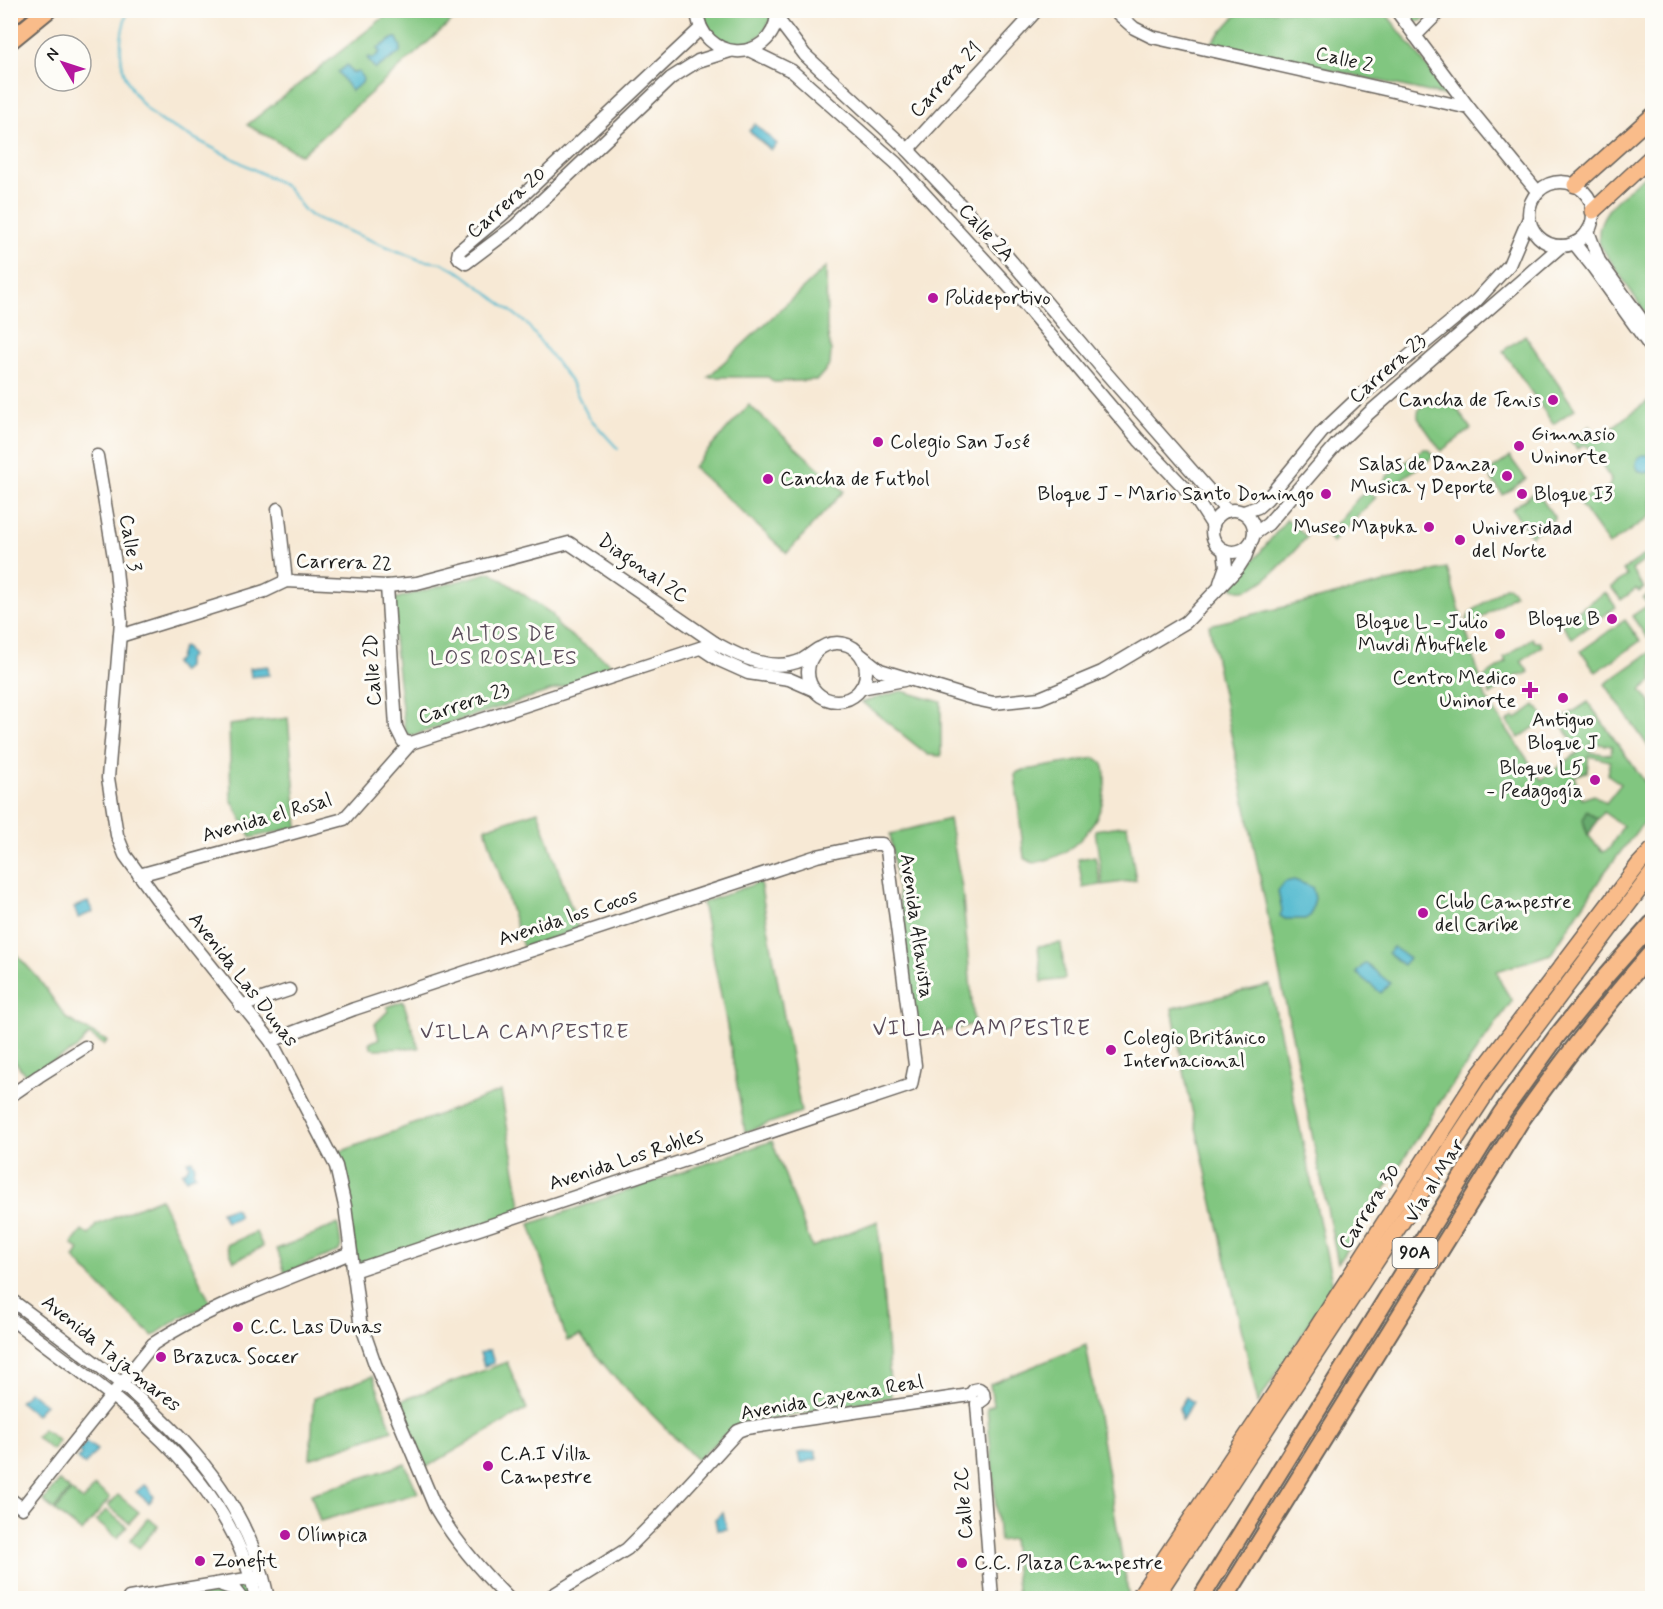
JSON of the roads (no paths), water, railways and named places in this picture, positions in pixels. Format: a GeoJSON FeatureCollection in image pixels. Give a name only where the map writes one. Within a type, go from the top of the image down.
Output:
{"type":"FeatureCollection","features":[{"type":"Feature","properties":{"kind":"highway"},"geometry":{"type":"LineString","coordinates":[[10,17],[19,10]]}},
{"type":"Feature","properties":{"kind":"highway"},"geometry":{"type":"LineString","coordinates":[[10,40],[48,10]]}},
{"type":"Feature","properties":{"kind":"highway","name":"Vía al Mar"},"geometry":{"type":"LineString","coordinates":[[1201,1599],[1501,1114],[1557,1036],[1606,976],[1653,924]]}},
{"type":"Feature","properties":{"kind":"highway","name":"90A"},"geometry":{"type":"LineString","coordinates":[[1225,1599],[1521,1120],[1612,998],[1653,952]]}},
{"type":"Feature","properties":{"kind":"main road"},"geometry":{"type":"LineString","coordinates":[[1575,184],[1653,116]]}},
{"type":"Feature","properties":{"kind":"main road"},"geometry":{"type":"LineString","coordinates":[[1593,211],[1653,156]]}},
{"type":"Feature","properties":{"kind":"main road"},"geometry":{"type":"LineString","coordinates":[[1639,864],[1653,844]]}},
{"type":"Feature","properties":{"kind":"main road","name":"Carrera 30"},"geometry":{"type":"LineString","coordinates":[[1138,1599],[1258,1419],[1479,1074],[1639,864],[1653,850]]}},
{"type":"Feature","properties":{"kind":"main road","name":"Carrera 30"},"geometry":{"type":"LineString","coordinates":[[1155,1599],[1490,1088],[1653,873]]}},
{"type":"Feature","properties":{"kind":"street"},"geometry":{"type":"LineString","coordinates":[[697,10],[701,28],[711,43],[730,51],[749,50],[767,38],[777,14]]}},
{"type":"Feature","properties":{"kind":"street","name":"Carrera 21"},"geometry":{"type":"LineString","coordinates":[[908,150],[1037,10]]}},
{"type":"Feature","properties":{"kind":"street","name":"Calle 2"},"geometry":{"type":"LineString","coordinates":[[1114,10],[1134,28],[1152,37],[1470,108]]}},
{"type":"Feature","properties":{"kind":"street"},"geometry":{"type":"LineString","coordinates":[[1396,10],[1470,108],[1537,191]]}},
{"type":"Feature","properties":{"kind":"street"},"geometry":{"type":"LineString","coordinates":[[1415,36],[1441,10]]}},
{"type":"Feature","properties":{"kind":"street","name":"Calle 2A"},"geometry":{"type":"LineString","coordinates":[[777,14],[805,56],[908,150],[989,236],[1227,511]]}},
{"type":"Feature","properties":{"kind":"street","name":"Carrera 20"},"geometry":{"type":"LineString","coordinates":[[701,28],[502,215],[459,251],[460,259],[466,263],[515,226],[671,78],[698,61],[730,51]]}},
{"type":"Feature","properties":{"kind":"street","name":"Calle 2A"},"geometry":{"type":"LineString","coordinates":[[749,50],[792,71],[896,164],[1014,292],[1139,440],[1197,501],[1213,526]]}},
{"type":"Feature","properties":{"kind":"street"},"geometry":{"type":"LineString","coordinates":[[1552,183],[1575,184],[1587,195],[1593,211],[1588,231],[1574,243],[1561,246],[1547,243],[1539,238],[1531,227],[1528,218],[1530,204],[1537,191],[1552,183]]}},
{"type":"Feature","properties":{"kind":"street","name":"Carrera 23"},"geometry":{"type":"LineString","coordinates":[[1244,512],[1258,507],[1267,499],[1322,432],[1358,398],[1476,301],[1509,265],[1528,218]]}},
{"type":"Feature","properties":{"kind":"street"},"geometry":{"type":"LineString","coordinates":[[1588,231],[1599,261],[1653,334]]}},
{"type":"Feature","properties":{"kind":"street"},"geometry":{"type":"LineString","coordinates":[[1574,243],[1653,349]]}},
{"type":"Feature","properties":{"kind":"street","name":"Carrera 23"},"geometry":{"type":"LineString","coordinates":[[862,656],[880,670],[906,680],[994,703],[1040,698],[1102,672],[1179,627],[1193,616],[1217,590],[1245,557],[1252,539],[1268,524],[1336,445],[1369,413],[1561,246]]}},
{"type":"Feature","properties":{"kind":"street","name":"Calle 3"},"geometry":{"type":"LineString","coordinates":[[97,456],[116,569],[120,636]]}},
{"type":"Feature","properties":{"kind":"street"},"geometry":{"type":"LineString","coordinates":[[278,509],[286,580]]}},
{"type":"Feature","properties":{"kind":"street"},"geometry":{"type":"LineString","coordinates":[[1227,511],[1244,512],[1251,519],[1252,539],[1245,548],[1235,552],[1224,550],[1216,542],[1213,526],[1217,518],[1227,511]]}},
{"type":"Feature","properties":{"kind":"street","name":"Carrera 22"},"geometry":{"type":"LineString","coordinates":[[120,636],[265,591],[286,580],[387,586],[417,583],[570,543]]}},
{"type":"Feature","properties":{"kind":"street","name":"Diagonal 2C"},"geometry":{"type":"LineString","coordinates":[[570,543],[715,644]]}},
{"type":"Feature","properties":{"kind":"street","name":"Carrera 23"},"geometry":{"type":"LineString","coordinates":[[1217,590],[1225,572],[1224,550]]}},
{"type":"Feature","properties":{"kind":"street","name":"Calle 2D"},"geometry":{"type":"LineString","coordinates":[[387,586],[396,728],[403,741],[411,743]]}},
{"type":"Feature","properties":{"kind":"street","name":"Diagonal 2C"},"geometry":{"type":"LineString","coordinates":[[692,628],[701,648]]}},
{"type":"Feature","properties":{"kind":"street","name":"Avenida Las Dunas"},"geometry":{"type":"LineString","coordinates":[[120,636],[108,778],[117,835],[125,855],[241,1006],[271,1041],[336,1166],[345,1206],[360,1321],[375,1364],[435,1507],[452,1533],[508,1599]]}},
{"type":"Feature","properties":{"kind":"street"},"geometry":{"type":"LineString","coordinates":[[701,648],[719,660],[748,673],[789,679],[812,688],[823,698],[837,701],[851,698],[861,688],[866,672],[862,656],[847,644],[836,642],[826,644],[801,661],[769,664],[748,660],[715,644]]}},
{"type":"Feature","properties":{"kind":"street","name":"Carrera 23"},"geometry":{"type":"LineString","coordinates":[[411,743],[715,644]]}},
{"type":"Feature","properties":{"kind":"street"},"geometry":{"type":"LineString","coordinates":[[812,688],[807,672],[808,664],[818,649]]}},
{"type":"Feature","properties":{"kind":"street","name":"Carrera 23"},"geometry":{"type":"LineString","coordinates":[[861,688],[906,680]]}},
{"type":"Feature","properties":{"kind":"street","name":"Avenida el Rosal"},"geometry":{"type":"LineString","coordinates":[[139,875],[344,819],[411,743]]}},
{"type":"Feature","properties":{"kind":"street","name":"Avenida los Cocos"},"geometry":{"type":"LineString","coordinates":[[271,1041],[365,1005],[817,856],[872,844],[882,844]]}},
{"type":"Feature","properties":{"kind":"street","name":"Avenida Altavista"},"geometry":{"type":"LineString","coordinates":[[882,844],[887,850],[915,1065],[911,1085]]}},
{"type":"Feature","properties":{"kind":"street"},"geometry":{"type":"LineString","coordinates":[[241,1006],[289,990]]}},
{"type":"Feature","properties":{"kind":"street"},"geometry":{"type":"LineString","coordinates":[[10,1096],[85,1047]]}},
{"type":"Feature","properties":{"kind":"street","name":"Avenida Los Robles"},"geometry":{"type":"LineString","coordinates":[[353,1271],[911,1085]]}},
{"type":"Feature","properties":{"kind":"street"},"geometry":{"type":"LineString","coordinates":[[10,1499],[22,1508],[148,1348],[174,1330],[215,1310],[350,1253]]}},
{"type":"Feature","properties":{"kind":"street","name":"Avenida Tajamares"},"geometry":{"type":"LineString","coordinates":[[10,1299],[151,1408],[202,1462],[228,1497],[244,1527],[257,1577],[256,1599]]}},
{"type":"Feature","properties":{"kind":"street","name":"Avenida Tajamares"},"geometry":{"type":"LineString","coordinates":[[10,1318],[111,1395],[159,1435],[176,1453],[210,1494],[268,1599]]}},
{"type":"Feature","properties":{"kind":"street","name":"Calle 2C"},"geometry":{"type":"LineString","coordinates":[[974,1396],[992,1599]]}},
{"type":"Feature","properties":{"kind":"street","name":"Avenida Cayena Real"},"geometry":{"type":"LineString","coordinates":[[548,1599],[627,1549],[697,1478],[738,1431],[799,1420],[974,1396]]}},
{"type":"Feature","properties":{"kind":"street"},"geometry":{"type":"LineString","coordinates":[[129,1599],[257,1577]]}},
{"type":"Feature","properties":{"kind":"street"},"geometry":{"type":"LineString","coordinates":[[219,1584],[234,1589],[242,1599]]}},
{"type":"Feature","properties":{"kind":"water"},"geometry":{"type":"Polygon","coordinates":[[[397,38],[401,47],[400,53],[375,69],[367,58],[373,59],[380,52],[377,49],[397,38]]]}},
{"type":"Feature","properties":{"kind":"water"},"geometry":{"type":"Polygon","coordinates":[[[347,65],[352,73],[359,72],[363,79],[362,83],[351,91],[338,72],[347,65]]]}},
{"type":"Feature","properties":{"kind":"water"},"geometry":{"type":"Polygon","coordinates":[[[755,124],[777,144],[771,150],[749,131],[755,124]]]}},
{"type":"Feature","properties":{"kind":"water"},"geometry":{"type":"Polygon","coordinates":[[[1645,455],[1651,458],[1654,464],[1651,470],[1645,473],[1639,470],[1636,464],[1639,458],[1645,455]]]}},
{"type":"Feature","properties":{"kind":"water"},"geometry":{"type":"Polygon","coordinates":[[[185,647],[191,656],[187,659],[187,667],[181,672],[174,663],[179,659],[182,648],[185,647]]]}},
{"type":"Feature","properties":{"kind":"water"},"geometry":{"type":"Polygon","coordinates":[[[268,666],[269,675],[251,677],[250,668],[268,666]]]}},
{"type":"Feature","properties":{"kind":"water"},"geometry":{"type":"Polygon","coordinates":[[[1294,880],[1312,887],[1315,898],[1311,915],[1305,919],[1285,919],[1280,916],[1282,910],[1278,891],[1285,882],[1294,880]]]}},
{"type":"Feature","properties":{"kind":"water"},"geometry":{"type":"Polygon","coordinates":[[[88,902],[93,912],[78,918],[74,907],[88,902]]]}},
{"type":"Feature","properties":{"kind":"water"},"geometry":{"type":"Polygon","coordinates":[[[1393,947],[1409,958],[1403,965],[1388,953],[1393,947]]]}},
{"type":"Feature","properties":{"kind":"water"},"geometry":{"type":"Polygon","coordinates":[[[1365,963],[1390,983],[1381,993],[1356,973],[1365,963]]]}},
{"type":"Feature","properties":{"kind":"water"},"geometry":{"type":"Polygon","coordinates":[[[192,1160],[196,1175],[186,1179],[182,1173],[189,1165],[187,1161],[192,1160]]]}},
{"type":"Feature","properties":{"kind":"water"},"geometry":{"type":"Polygon","coordinates":[[[236,1209],[239,1217],[226,1222],[221,1212],[236,1209]]]}},
{"type":"Feature","properties":{"kind":"water"},"geometry":{"type":"Polygon","coordinates":[[[490,1350],[494,1363],[484,1366],[480,1353],[490,1350]]]}},
{"type":"Feature","properties":{"kind":"water"},"geometry":{"type":"Polygon","coordinates":[[[29,1391],[45,1404],[36,1415],[20,1402],[29,1391]]]}},
{"type":"Feature","properties":{"kind":"water"},"geometry":{"type":"Polygon","coordinates":[[[1186,1397],[1193,1402],[1182,1420],[1179,1408],[1186,1397]]]}},
{"type":"Feature","properties":{"kind":"water"},"geometry":{"type":"Polygon","coordinates":[[[86,1442],[97,1450],[85,1465],[77,1459],[82,1454],[79,1451],[86,1442]]]}},
{"type":"Feature","properties":{"kind":"water"},"geometry":{"type":"Polygon","coordinates":[[[815,1450],[817,1459],[800,1463],[798,1453],[815,1450]]]}},
{"type":"Feature","properties":{"kind":"water"},"geometry":{"type":"Polygon","coordinates":[[[144,1485],[154,1497],[149,1503],[136,1492],[144,1485]]]}},
{"type":"Feature","properties":{"kind":"water"},"geometry":{"type":"Polygon","coordinates":[[[723,1512],[727,1529],[717,1530],[715,1519],[723,1512]]]}},
{"type":"Feature","properties":{"kind":"waterway"},"geometry":{"type":"LineString","coordinates":[[128,10],[121,42],[124,71],[136,96],[159,120],[284,185],[311,216],[420,260],[442,263],[463,274],[526,323],[570,380],[588,416],[618,449]]}},
{"type":"Feature","properties":{"kind":"place","name":"Polideportivo"},"geometry":{"type":"Point","coordinates":[933,298]}},
{"type":"Feature","properties":{"kind":"place","name":"Cancha de Tenis"},"geometry":{"type":"Point","coordinates":[1553,400]}},
{"type":"Feature","properties":{"kind":"place","name":"Colegio San José"},"geometry":{"type":"Point","coordinates":[878,442]}},
{"type":"Feature","properties":{"kind":"place","name":"Gimnasio Uninorte"},"geometry":{"type":"Point","coordinates":[1519,446]}},
{"type":"Feature","properties":{"kind":"place","name":"Salas de Danza, Musica y Deporte"},"geometry":{"type":"Point","coordinates":[1507,476]}},
{"type":"Feature","properties":{"kind":"place","name":"Cancha de Futbol"},"geometry":{"type":"Point","coordinates":[768,479]}},
{"type":"Feature","properties":{"kind":"place","name":"Bloque J - Mario Santo Domingo"},"geometry":{"type":"Point","coordinates":[1326,494]}},
{"type":"Feature","properties":{"kind":"place","name":"Bloque I3"},"geometry":{"type":"Point","coordinates":[1522,494]}},
{"type":"Feature","properties":{"kind":"place","name":"Museo Mapuka"},"geometry":{"type":"Point","coordinates":[1429,527]}},
{"type":"Feature","properties":{"kind":"place","name":"Universidad del Norte"},"geometry":{"type":"Point","coordinates":[1460,540]}},
{"type":"Feature","properties":{"kind":"place","name":"Bloque B"},"geometry":{"type":"Point","coordinates":[1612,619]}},
{"type":"Feature","properties":{"kind":"place","name":"Bloque L - Julio Muvdi Abufhele"},"geometry":{"type":"Point","coordinates":[1500,634]}},
{"type":"Feature","properties":{"kind":"place","name":"Centro Medico Uninorte"},"geometry":{"type":"Point","coordinates":[1530,690]}},
{"type":"Feature","properties":{"kind":"place","name":"Antiguo Bloque J"},"geometry":{"type":"Point","coordinates":[1563,698]}},
{"type":"Feature","properties":{"kind":"place","name":"Bloque L5 - Pedagogía"},"geometry":{"type":"Point","coordinates":[1595,780]}},
{"type":"Feature","properties":{"kind":"place","name":"Club Campestre del Caribe"},"geometry":{"type":"Point","coordinates":[1423,913]}},
{"type":"Feature","properties":{"kind":"place","name":"Colegio Británico Internacional"},"geometry":{"type":"Point","coordinates":[1111,1050]}},
{"type":"Feature","properties":{"kind":"place","name":"C.C. Las Dunas"},"geometry":{"type":"Point","coordinates":[238,1327]}},
{"type":"Feature","properties":{"kind":"place","name":"Brazuca Soccer"},"geometry":{"type":"Point","coordinates":[161,1357]}},
{"type":"Feature","properties":{"kind":"place","name":"C.A.I Villa Campestre"},"geometry":{"type":"Point","coordinates":[488,1466]}},
{"type":"Feature","properties":{"kind":"place","name":"Olímpica"},"geometry":{"type":"Point","coordinates":[285,1535]}},
{"type":"Feature","properties":{"kind":"place","name":"Zonefit"},"geometry":{"type":"Point","coordinates":[200,1561]}},
{"type":"Feature","properties":{"kind":"place","name":"C.C. Plaza Campestre"},"geometry":{"type":"Point","coordinates":[962,1563]}},
{"type":"Feature","properties":{"kind":"district","name":"ALTOS DE LOS ROSALES"},"geometry":{"type":"Point","coordinates":[504,646]}},
{"type":"Feature","properties":{"kind":"district","name":"VILLA CAMPESTRE"},"geometry":{"type":"Point","coordinates":[982,1029]}},
{"type":"Feature","properties":{"kind":"district","name":"VILLA CAMPESTRE"},"geometry":{"type":"Point","coordinates":[525,1032]}}]}
